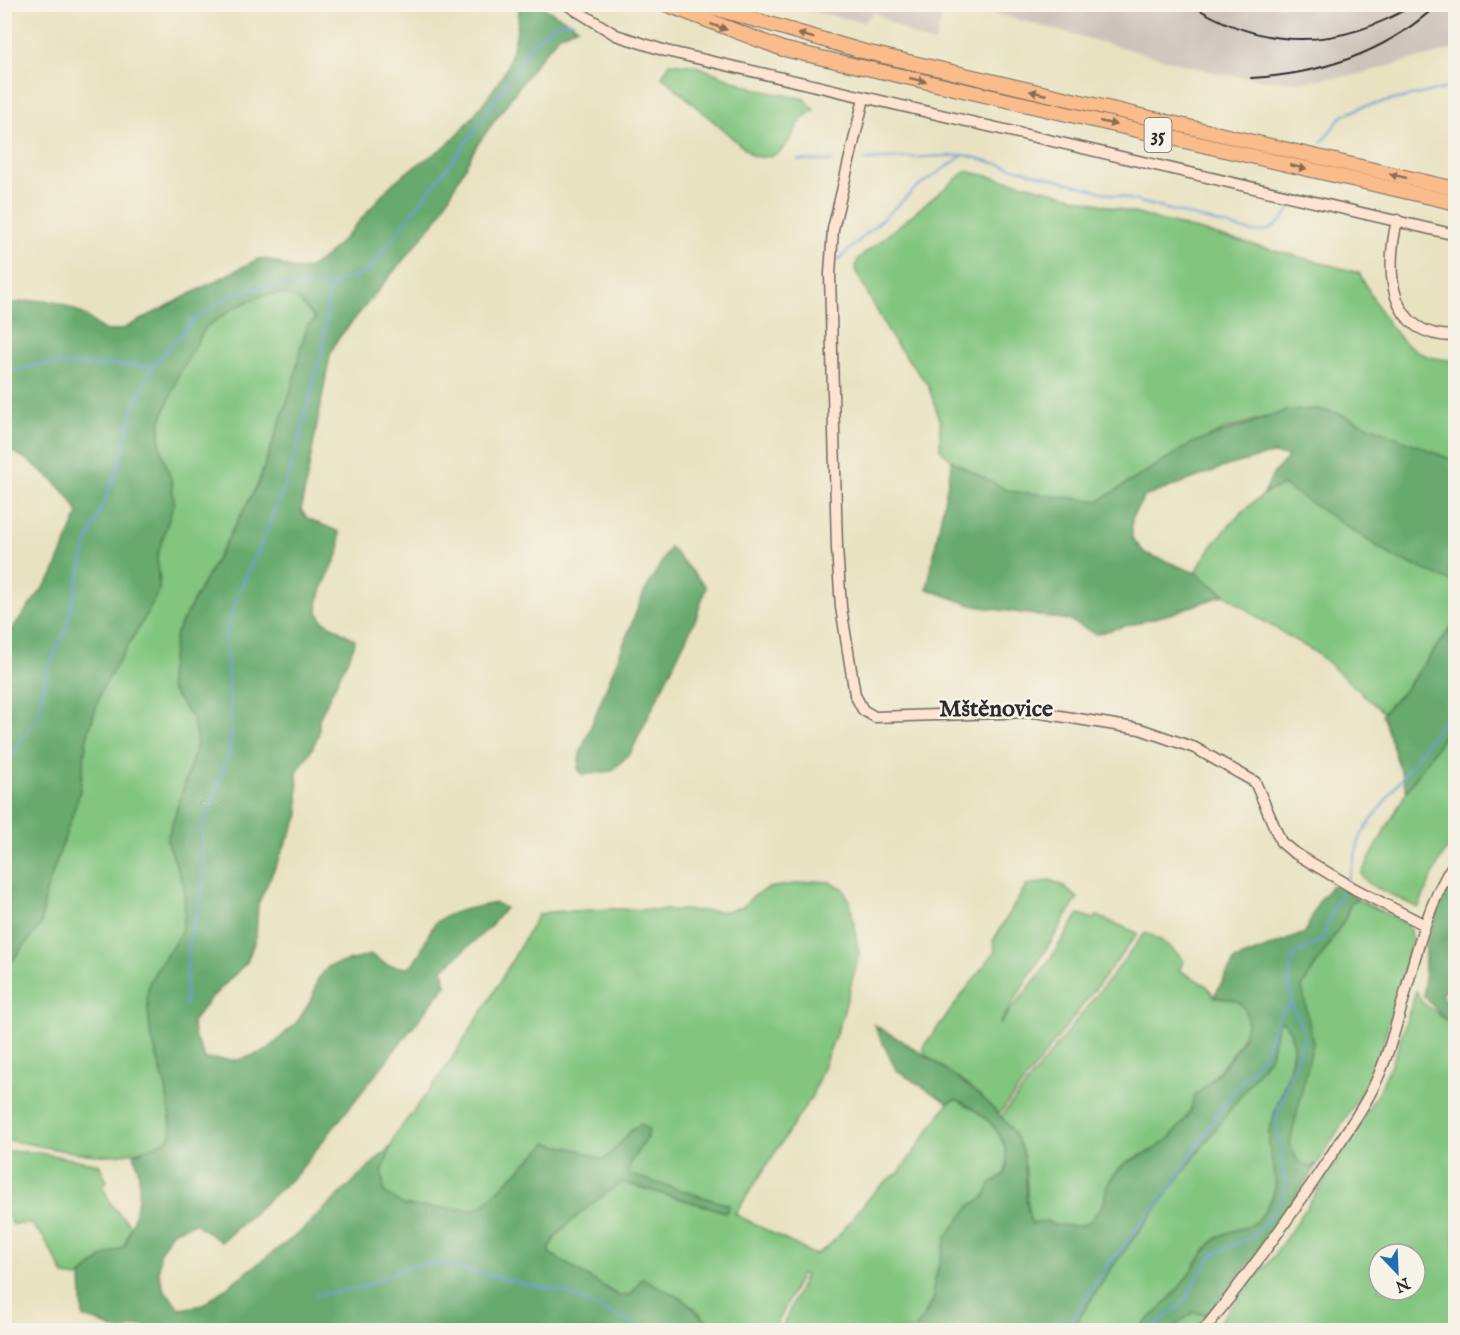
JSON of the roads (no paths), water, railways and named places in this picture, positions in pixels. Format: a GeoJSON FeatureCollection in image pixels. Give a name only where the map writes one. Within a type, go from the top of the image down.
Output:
{"type":"FeatureCollection","features":[{"type":"Feature","properties":{"kind":"highway","name":"35"},"geometry":{"type":"LineString","coordinates":[[665,4],[783,49],[1455,204]]}},
{"type":"Feature","properties":{"kind":"highway","name":"35"},"geometry":{"type":"LineString","coordinates":[[702,4],[862,51],[1455,189]]}},
{"type":"Feature","properties":{"kind":"street"},"geometry":{"type":"LineString","coordinates":[[566,4],[599,26],[648,46],[1455,235]]}},
{"type":"Feature","properties":{"kind":"street"},"geometry":{"type":"LineString","coordinates":[[864,98],[833,229],[830,274],[840,595],[855,695],[863,710],[875,717],[1035,712],[1151,733],[1195,748],[1255,782],[1281,842],[1337,879],[1423,924]]}},
{"type":"Feature","properties":{"kind":"street"},"geometry":{"type":"LineString","coordinates":[[1397,220],[1390,266],[1392,287],[1399,306],[1404,314],[1422,328],[1438,334],[1455,336]]}},
{"type":"Feature","properties":{"kind":"street"},"geometry":{"type":"LineString","coordinates":[[1204,1330],[1265,1254],[1344,1135],[1381,1072],[1402,1010],[1423,924],[1455,860]]}},
{"type":"Feature","properties":{"kind":"waterway"},"geometry":{"type":"LineString","coordinates":[[4,372],[45,364],[153,366],[192,321],[232,294],[263,287],[334,284],[366,273],[469,139],[530,47],[550,28],[564,22],[573,22]]}},
{"type":"Feature","properties":{"kind":"waterway"},"geometry":{"type":"LineString","coordinates":[[1321,143],[1341,117],[1362,107],[1456,86]]}},
{"type":"Feature","properties":{"kind":"waterway"},"geometry":{"type":"LineString","coordinates":[[866,160],[965,155],[1252,232],[1266,231],[1276,225],[1292,205]]}},
{"type":"Feature","properties":{"kind":"waterway"},"geometry":{"type":"LineString","coordinates":[[838,260],[916,188],[962,156]]}},
{"type":"Feature","properties":{"kind":"waterway"},"geometry":{"type":"LineString","coordinates":[[798,160],[832,161]]}},
{"type":"Feature","properties":{"kind":"waterway"},"geometry":{"type":"LineString","coordinates":[[185,1006],[188,946],[203,887],[201,830],[230,751],[231,716],[225,637],[236,598],[260,547],[293,464],[324,342],[328,292],[334,284]]}},
{"type":"Feature","properties":{"kind":"waterway"},"geometry":{"type":"LineString","coordinates":[[4,767],[38,716],[47,671],[66,629],[87,543],[117,471],[135,403],[153,366]]}},
{"type":"Feature","properties":{"kind":"waterway"},"geometry":{"type":"LineString","coordinates":[[1348,880],[1361,835],[1456,702]]}},
{"type":"Feature","properties":{"kind":"waterway"},"geometry":{"type":"LineString","coordinates":[[1149,1330],[1181,1305],[1212,1255],[1255,1236],[1279,1205],[1285,1185],[1276,1116],[1305,1035],[1290,996],[1291,966],[1294,954],[1324,939],[1327,924],[1344,887]]}},
{"type":"Feature","properties":{"kind":"waterway"},"geometry":{"type":"LineString","coordinates":[[1065,1330],[1105,1269],[1175,1182],[1223,1105],[1263,1055],[1278,1017],[1290,1004]]}},
{"type":"Feature","properties":{"kind":"waterway"},"geometry":{"type":"LineString","coordinates":[[317,1295],[361,1288],[405,1268],[425,1264],[453,1266],[524,1284],[563,1291],[646,1330]]}},
{"type":"Feature","properties":{"kind":"railway"},"geometry":{"type":"LineString","coordinates":[[1190,4],[1218,19],[1246,30],[1274,37],[1302,39],[1330,37],[1359,30],[1387,19],[1415,4]]}},
{"type":"Feature","properties":{"kind":"railway"},"geometry":{"type":"LineString","coordinates":[[1251,78],[1302,72],[1351,58],[1397,36],[1438,4]]}},
{"type":"Feature","properties":{"kind":"district","name":"Mštěnovice"},"geometry":{"type":"Point","coordinates":[996,709]}}]}
